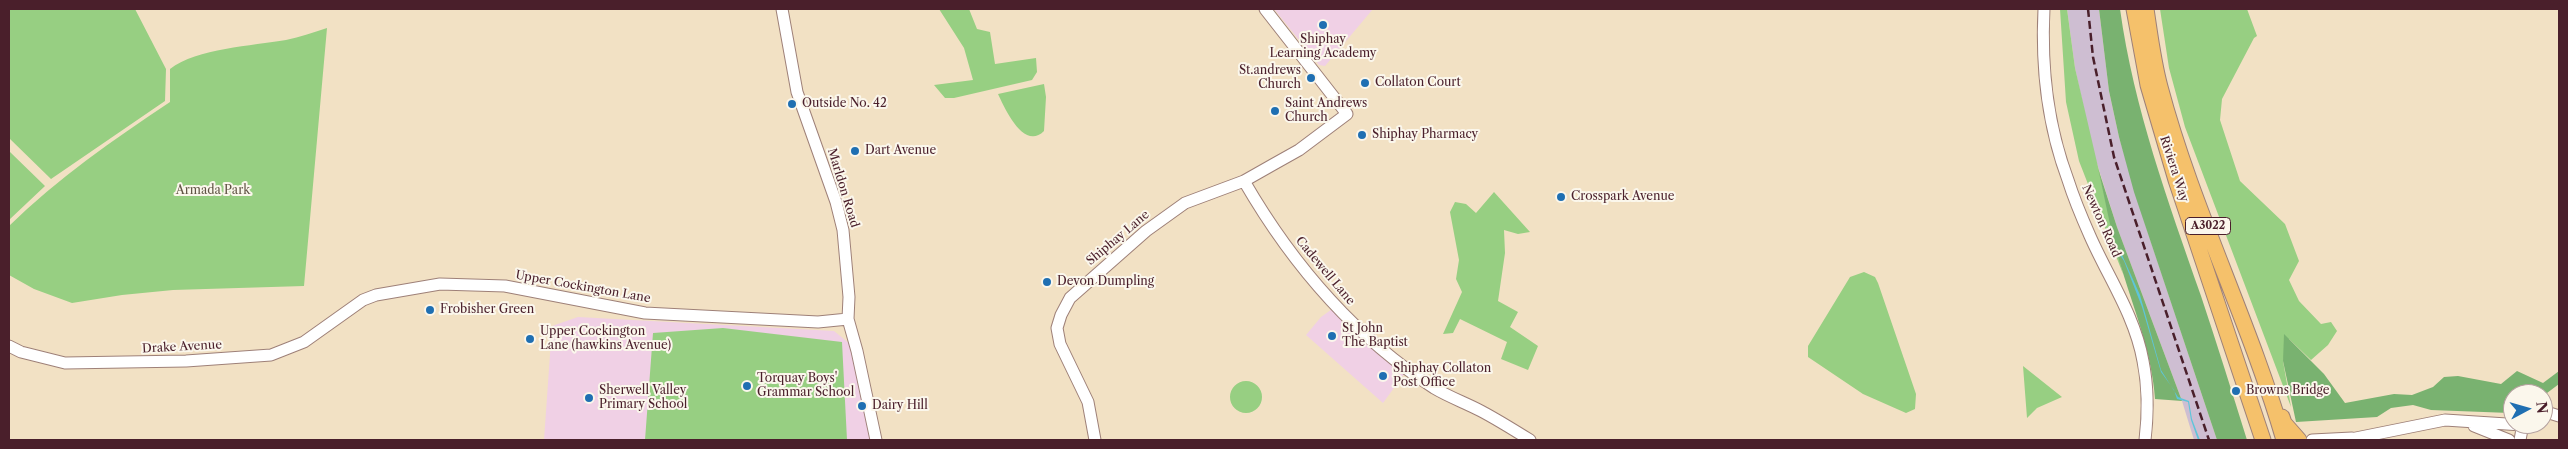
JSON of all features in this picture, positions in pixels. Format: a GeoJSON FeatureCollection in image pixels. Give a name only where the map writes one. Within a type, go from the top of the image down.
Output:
{"type":"FeatureCollection","features":[{"type":"Feature","properties":{"kind":"main road","name":"Riviera Way"},"geometry":{"type":"LineString","coordinates":[[2134,9],[2148,85],[2176,180],[2263,440]]}},
{"type":"Feature","properties":{"kind":"main road","name":"Riviera Way"},"geometry":{"type":"LineString","coordinates":[[2146,9],[2160,87],[2264,377],[2284,440]]}},
{"type":"Feature","properties":{"kind":"main road","name":"Riviera Way"},"geometry":{"type":"LineString","coordinates":[[2212,236],[2234,286],[2275,391],[2284,423],[2299,440]]}},
{"type":"Feature","properties":{"kind":"street","name":"Marldon Road"},"geometry":{"type":"LineString","coordinates":[[782,9],[797,92],[836,202],[843,230],[847,258],[848,319],[858,351],[875,439]]}},
{"type":"Feature","properties":{"kind":"street","name":"Shiphay Lane"},"geometry":{"type":"LineString","coordinates":[[1095,440],[1088,402],[1060,344],[1057,328],[1065,307],[1078,289],[1146,231],[1178,207],[1244,180],[1299,150],[1347,114],[1265,9]]}},
{"type":"Feature","properties":{"kind":"street","name":"Newton Road"},"geometry":{"type":"LineString","coordinates":[[2044,9],[2044,70],[2051,124],[2068,180],[2090,236],[2130,318],[2144,361],[2145,440]]}},
{"type":"Feature","properties":{"kind":"street","name":"Cadewell Lane"},"geometry":{"type":"LineString","coordinates":[[1244,180],[1277,235],[1304,272],[1335,307],[1367,338],[1436,389],[1488,415],[1530,440]]}},
{"type":"Feature","properties":{"kind":"street","name":"Upper Cockington Lane"},"geometry":{"type":"LineString","coordinates":[[348,312],[376,295],[440,284],[472,284],[551,293],[646,313],[818,322],[848,319]]}},
{"type":"Feature","properties":{"kind":"street","name":"Drake Avenue"},"geometry":{"type":"LineString","coordinates":[[9,346],[21,352],[65,363],[177,361],[270,355],[304,342],[348,312]]}},
{"type":"Feature","properties":{"kind":"street"},"geometry":{"type":"LineString","coordinates":[[2312,440],[2349,440],[2436,422],[2503,424]]}},
{"type":"Feature","properties":{"kind":"street"},"geometry":{"type":"LineString","coordinates":[[2463,422],[2509,440]]}},
{"type":"Feature","properties":{"kind":"shaded area","name":"Shiphay Learning Academy"},"geometry":{"type":"Polygon","coordinates":[[[1274,9],[1373,9],[1325,66],[1319,65],[1274,9]]]}},
{"type":"Feature","properties":{"kind":"shaded area"},"geometry":{"type":"Polygon","coordinates":[[[2067,9],[2099,9],[2109,91],[2119,137],[2146,227],[2217,440],[2194,440],[2182,401],[2117,227],[2093,151],[2075,68],[2067,9]]]}},
{"type":"Feature","properties":{"kind":"shaded area"},"geometry":{"type":"Polygon","coordinates":[[[1335,307],[1407,370],[1383,403],[1306,335],[1321,317],[1335,307]]]}},
{"type":"Feature","properties":{"kind":"shaded area","name":"Torquay Boys' Grammar School"},"geometry":{"type":"Polygon","coordinates":[[[578,317],[834,331],[850,344],[871,439],[544,440],[552,326],[578,317]]]}},
{"type":"Feature","properties":{"kind":"green space"},"geometry":{"type":"Polygon","coordinates":[[[9,9],[135,9],[166,69],[165,101],[51,179],[9,138],[9,9]]]}},
{"type":"Feature","properties":{"kind":"green space"},"geometry":{"type":"Polygon","coordinates":[[[939,9],[969,9],[977,29],[990,32],[995,64],[1036,58],[1037,72],[1032,80],[954,98],[945,98],[934,85],[973,80],[964,48],[939,9]]]}},
{"type":"Feature","properties":{"kind":"green space"},"geometry":{"type":"Polygon","coordinates":[[[2060,9],[2067,9],[2075,68],[2123,274],[2079,161],[2066,102],[2060,9]]]}},
{"type":"Feature","properties":{"kind":"green space"},"geometry":{"type":"Polygon","coordinates":[[[2099,9],[2120,9],[2134,83],[2153,154],[2247,440],[2217,440],[2134,192],[2109,91],[2099,9]]]}},
{"type":"Feature","properties":{"kind":"green space"},"geometry":{"type":"Polygon","coordinates":[[[2160,9],[2247,9],[2257,36],[2254,38],[2222,99],[2220,120],[2240,181],[2285,224],[2299,261],[2289,280],[2299,301],[2321,324],[2331,322],[2337,331],[2328,345],[2311,360],[2289,339],[2283,361],[2291,407],[2185,127],[2169,68],[2160,9]]]}},
{"type":"Feature","properties":{"kind":"green space","name":"Armada Park"},"geometry":{"type":"Polygon","coordinates":[[[327,28],[304,286],[173,290],[122,295],[72,303],[34,289],[9,275],[9,226],[66,176],[170,102],[170,69],[195,56],[210,52],[286,40],[327,28]]]}},
{"type":"Feature","properties":{"kind":"green space"},"geometry":{"type":"Polygon","coordinates":[[[1044,84],[1046,97],[1044,131],[1037,136],[1029,136],[1016,126],[1010,118],[998,94],[1044,84]]]}},
{"type":"Feature","properties":{"kind":"green space"},"geometry":{"type":"Polygon","coordinates":[[[9,151],[45,186],[9,220],[9,151]]]}},
{"type":"Feature","properties":{"kind":"green space"},"geometry":{"type":"Polygon","coordinates":[[[2098,168],[2117,227],[2182,401],[2155,399],[2151,367],[2116,247],[2098,168]]]}},
{"type":"Feature","properties":{"kind":"green space"},"geometry":{"type":"Polygon","coordinates":[[[1494,192],[1530,232],[1518,234],[1504,230],[1505,253],[1498,301],[1518,312],[1510,327],[1538,346],[1528,370],[1501,359],[1507,342],[1460,319],[1453,333],[1443,334],[1462,292],[1456,279],[1459,260],[1450,212],[1455,202],[1466,204],[1476,213],[1494,192]]]}},
{"type":"Feature","properties":{"kind":"green space"},"geometry":{"type":"Polygon","coordinates":[[[1864,272],[1875,277],[1878,283],[1916,394],[1915,409],[1906,413],[1863,394],[1808,357],[1808,346],[1850,277],[1864,272]]]}},
{"type":"Feature","properties":{"kind":"green space","name":"Torquay Boys' Grammar School"},"geometry":{"type":"Polygon","coordinates":[[[723,328],[842,342],[847,440],[645,440],[653,333],[723,328]]]}},
{"type":"Feature","properties":{"kind":"green space"},"geometry":{"type":"Polygon","coordinates":[[[2284,334],[2324,374],[2345,403],[2394,394],[2412,395],[2433,387],[2444,377],[2458,376],[2501,384],[2517,371],[2543,383],[2559,371],[2559,384],[2553,388],[2553,384],[2503,384],[2503,413],[2431,410],[2413,405],[2391,408],[2377,417],[2296,422],[2283,361],[2284,334]]]}},
{"type":"Feature","properties":{"kind":"green space"},"geometry":{"type":"Polygon","coordinates":[[[2023,366],[2062,397],[2037,408],[2027,418],[2023,366]]]}},
{"type":"Feature","properties":{"kind":"green space"},"geometry":{"type":"Polygon","coordinates":[[[1246,381],[1252,382],[1257,386],[1261,391],[1261,403],[1257,408],[1252,412],[1246,413],[1240,412],[1235,408],[1231,403],[1230,397],[1231,391],[1235,386],[1240,382],[1246,381]]]}},
{"type":"Feature","properties":{"kind":"water"},"geometry":{"type":"Polygon","coordinates":[[[2118,252],[2122,255],[2140,295],[2161,370],[2171,386],[2161,372],[2142,307],[2124,261],[2118,252]]]}},
{"type":"Feature","properties":{"kind":"water"},"geometry":{"type":"Polygon","coordinates":[[[2174,391],[2178,397],[2189,401],[2192,419],[2200,440],[2198,440],[2191,420],[2188,402],[2177,399],[2174,391]]]}},
{"type":"Feature","properties":{"kind":"railway"},"geometry":{"type":"LineString","coordinates":[[2088,9],[2093,57],[2114,157],[2209,440]]}},
{"type":"Feature","properties":{"kind":"place","name":"Shiphay Learning Academy"},"geometry":{"type":"Point","coordinates":[1323,25]}},
{"type":"Feature","properties":{"kind":"place","name":"St.andrews Church"},"geometry":{"type":"Point","coordinates":[1311,78]}},
{"type":"Feature","properties":{"kind":"place","name":"Collaton Court"},"geometry":{"type":"Point","coordinates":[1365,83]}},
{"type":"Feature","properties":{"kind":"place","name":"Outside No. 42"},"geometry":{"type":"Point","coordinates":[792,104]}},
{"type":"Feature","properties":{"kind":"place","name":"Saint Andrews Church"},"geometry":{"type":"Point","coordinates":[1275,111]}},
{"type":"Feature","properties":{"kind":"place","name":"Shiphay Pharmacy"},"geometry":{"type":"Point","coordinates":[1362,135]}},
{"type":"Feature","properties":{"kind":"place","name":"Dart Avenue"},"geometry":{"type":"Point","coordinates":[855,151]}},
{"type":"Feature","properties":{"kind":"place","name":"Crosspark Avenue"},"geometry":{"type":"Point","coordinates":[1561,197]}},
{"type":"Feature","properties":{"kind":"place","name":"Devon Dumpling"},"geometry":{"type":"Point","coordinates":[1047,282]}},
{"type":"Feature","properties":{"kind":"place","name":"Frobisher Green"},"geometry":{"type":"Point","coordinates":[430,310]}},
{"type":"Feature","properties":{"kind":"place","name":"St John The Baptist"},"geometry":{"type":"Point","coordinates":[1332,336]}},
{"type":"Feature","properties":{"kind":"place","name":"Upper Cockington Lane (hawkins Avenue)"},"geometry":{"type":"Point","coordinates":[530,339]}},
{"type":"Feature","properties":{"kind":"place","name":"Shiphay Collaton Post Office"},"geometry":{"type":"Point","coordinates":[1383,376]}},
{"type":"Feature","properties":{"kind":"place","name":"Torquay Boys' Grammar School"},"geometry":{"type":"Point","coordinates":[747,386]}},
{"type":"Feature","properties":{"kind":"place","name":"Browns Bridge"},"geometry":{"type":"Point","coordinates":[2236,391]}},
{"type":"Feature","properties":{"kind":"place","name":"Sherwell Valley Primary School"},"geometry":{"type":"Point","coordinates":[589,398]}},
{"type":"Feature","properties":{"kind":"place","name":"Dairy Hill"},"geometry":{"type":"Point","coordinates":[862,406]}}]}
